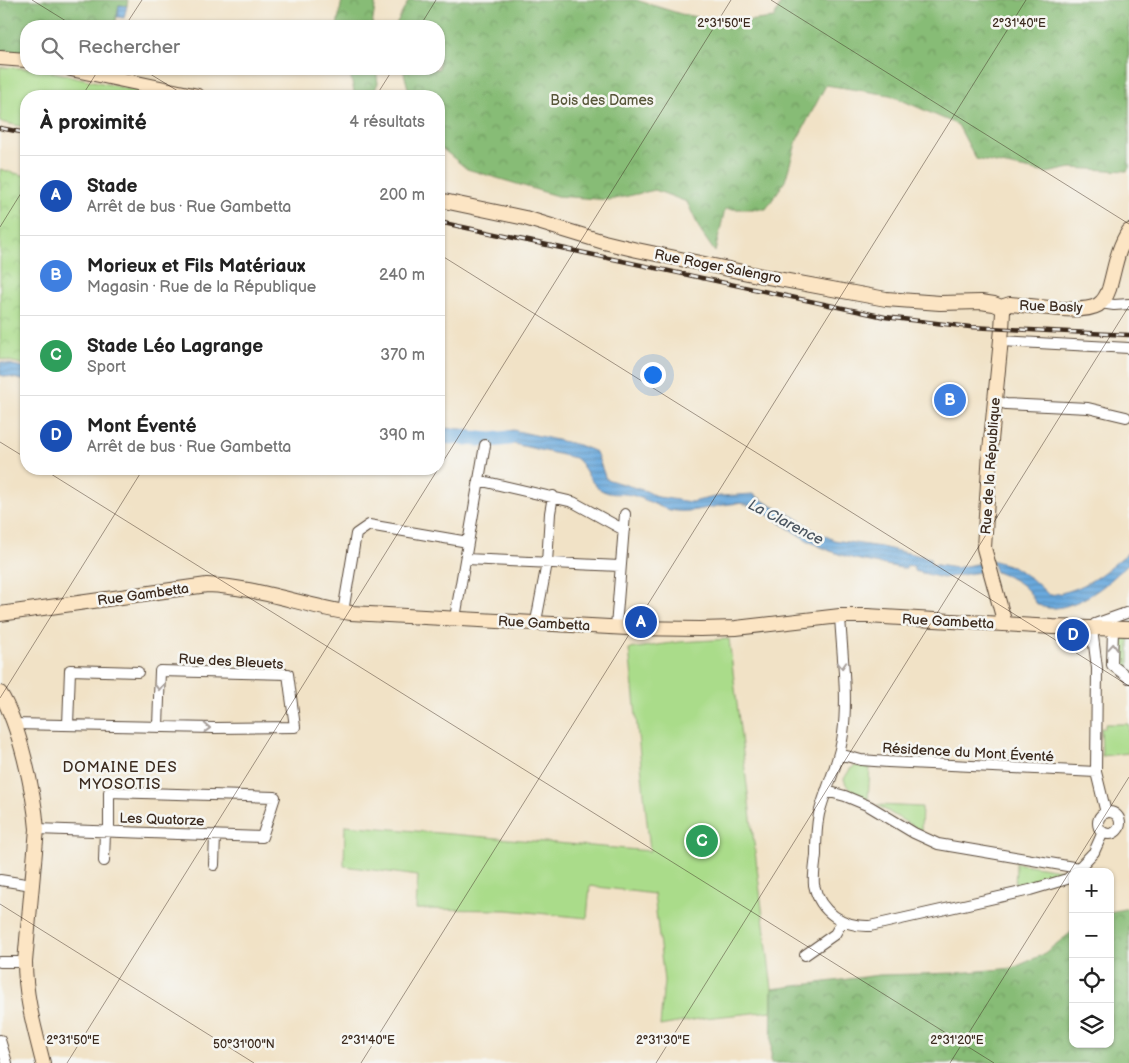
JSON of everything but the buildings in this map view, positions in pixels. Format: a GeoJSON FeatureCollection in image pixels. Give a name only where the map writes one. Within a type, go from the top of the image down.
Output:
{"type":"FeatureCollection","features":[{"type":"Feature","properties":{"kind":"street"},"geometry":{"type":"LineString","coordinates":[[0,58],[20,60]]}},
{"type":"Feature","properties":{"kind":"street"},"geometry":{"type":"LineString","coordinates":[[99,75],[170,90]]}},
{"type":"Feature","properties":{"kind":"street","name":"Rue Roger Salengro"},"geometry":{"type":"LineString","coordinates":[[445,201],[525,218],[637,250],[762,276],[886,299],[923,302],[988,303],[1001,307]]}},
{"type":"Feature","properties":{"kind":"street"},"geometry":{"type":"LineString","coordinates":[[1129,230],[1117,253],[1108,290],[1100,303],[1114,305],[1129,304]]}},
{"type":"Feature","properties":{"kind":"street","name":"Rue Basly"},"geometry":{"type":"LineString","coordinates":[[1001,307],[1010,304],[1060,309],[1095,306],[1100,303]]}},
{"type":"Feature","properties":{"kind":"street","name":"Rue de la République"},"geometry":{"type":"LineString","coordinates":[[1001,307],[1003,317],[990,451],[984,548],[1005,624]]}},
{"type":"Feature","properties":{"kind":"street"},"geometry":{"type":"LineString","coordinates":[[1001,341],[1129,348]]}},
{"type":"Feature","properties":{"kind":"street"},"geometry":{"type":"LineString","coordinates":[[995,401],[1006,404],[1088,408],[1126,417]]}},
{"type":"Feature","properties":{"kind":"street"},"geometry":{"type":"LineString","coordinates":[[455,618],[485,445]]}},
{"type":"Feature","properties":{"kind":"street"},"geometry":{"type":"LineString","coordinates":[[478,480],[573,502],[624,530]]}},
{"type":"Feature","properties":{"kind":"street"},"geometry":{"type":"LineString","coordinates":[[538,623],[537,616],[546,562],[552,496]]}},
{"type":"Feature","properties":{"kind":"street"},"geometry":{"type":"LineString","coordinates":[[616,627],[625,514]]}},
{"type":"Feature","properties":{"kind":"street"},"geometry":{"type":"LineString","coordinates":[[343,612],[356,534],[369,525],[468,542]]}},
{"type":"Feature","properties":{"kind":"street"},"geometry":{"type":"LineString","coordinates":[[466,559],[620,566]]}},
{"type":"Feature","properties":{"kind":"street","name":"Rue Gambetta"},"geometry":{"type":"LineString","coordinates":[[0,614],[208,585],[251,590],[343,612],[616,627],[736,628],[840,616],[867,616],[1092,629],[1129,629]]}},
{"type":"Feature","properties":{"kind":"street"},"geometry":{"type":"LineString","coordinates":[[1106,813],[1096,772],[1097,668],[1092,629],[1095,624],[1129,612]]}},
{"type":"Feature","properties":{"kind":"street"},"geometry":{"type":"LineString","coordinates":[[840,616],[844,701],[843,733],[839,754],[826,791],[816,834],[814,884],[825,908],[842,922],[857,927],[895,922],[1030,890],[1069,877]]}},
{"type":"Feature","properties":{"kind":"street"},"geometry":{"type":"LineString","coordinates":[[1112,665],[1113,629]]}},
{"type":"Feature","properties":{"kind":"street"},"geometry":{"type":"LineString","coordinates":[[1097,668],[1112,665],[1129,678]]}},
{"type":"Feature","properties":{"kind":"street"},"geometry":{"type":"LineString","coordinates":[[68,725],[70,670],[138,672]]}},
{"type":"Feature","properties":{"kind":"street","name":"Rue des Bleuets"},"geometry":{"type":"LineString","coordinates":[[13,724],[214,728],[295,726],[288,674],[160,672],[158,726]]}},
{"type":"Feature","properties":{"kind":"street"},"geometry":{"type":"LineString","coordinates":[[0,693],[8,705],[26,768],[37,828],[25,962],[27,999],[43,1063]]}},
{"type":"Feature","properties":{"kind":"street","name":"Résidence du Mont Éventé"},"geometry":{"type":"LineString","coordinates":[[839,754],[861,760],[888,762],[1096,772]]}},
{"type":"Feature","properties":{"kind":"street","name":"Les Quatorze"},"geometry":{"type":"LineString","coordinates":[[37,828],[262,837],[280,787]]}},
{"type":"Feature","properties":{"kind":"street"},"geometry":{"type":"LineString","coordinates":[[826,791],[845,796],[868,806],[914,833],[938,844],[1069,870]]}},
{"type":"Feature","properties":{"kind":"street","name":"Les Quatorze"},"geometry":{"type":"LineString","coordinates":[[104,861],[109,792],[275,797]]}},
{"type":"Feature","properties":{"kind":"street"},"geometry":{"type":"LineString","coordinates":[[1106,813],[1116,814],[1124,825],[1114,832],[1103,832],[1099,828],[1098,822],[1101,816],[1106,813]]}},
{"type":"Feature","properties":{"kind":"street"},"geometry":{"type":"LineString","coordinates":[[1079,868],[1094,852],[1103,832]]}},
{"type":"Feature","properties":{"kind":"street","name":"Les Quatorze"},"geometry":{"type":"LineString","coordinates":[[214,865],[215,835]]}},
{"type":"Feature","properties":{"kind":"street"},"geometry":{"type":"LineString","coordinates":[[0,880],[32,884]]}},
{"type":"Feature","properties":{"kind":"street"},"geometry":{"type":"LineString","coordinates":[[805,955],[835,934],[842,922]]}},
{"type":"Feature","properties":{"kind":"street"},"geometry":{"type":"LineString","coordinates":[[0,962],[25,962]]}},
{"type":"Feature","properties":{"kind":"street"},"geometry":{"type":"LineString","coordinates":[[0,1040],[7,1063]]}},
{"type":"Feature","properties":{"kind":"green space"},"geometry":{"type":"Polygon","coordinates":[[[0,0],[128,0],[127,6],[119,5],[116,20],[20,20],[20,60],[0,58],[0,0]]]}},
{"type":"Feature","properties":{"kind":"green space"},"geometry":{"type":"Polygon","coordinates":[[[342,0],[376,0],[373,20],[338,20],[342,0]]]}},
{"type":"Feature","properties":{"kind":"green space","name":"Bois des Dames"},"geometry":{"type":"Polygon","coordinates":[[[409,0],[636,0],[681,14],[728,23],[774,18],[782,0],[1129,0],[1129,167],[1127,171],[1071,168],[1047,173],[976,159],[958,125],[890,95],[826,85],[797,140],[785,181],[766,209],[725,209],[715,252],[701,232],[687,202],[655,190],[610,200],[557,196],[467,169],[445,151],[445,90],[408,90],[405,75],[445,75],[445,20],[398,20],[409,0]]]}},
{"type":"Feature","properties":{"kind":"green space"},"geometry":{"type":"Polygon","coordinates":[[[0,67],[20,68],[20,75],[66,75],[134,90],[20,90],[20,126],[0,122],[0,67]]]}},
{"type":"Feature","properties":{"kind":"green space"},"geometry":{"type":"Polygon","coordinates":[[[350,75],[377,75],[378,83],[375,90],[354,90],[350,75]]]}},
{"type":"Feature","properties":{"kind":"green space"},"geometry":{"type":"Polygon","coordinates":[[[0,169],[20,174],[20,364],[0,359],[0,169]]]}},
{"type":"Feature","properties":{"kind":"green space"},"geometry":{"type":"Polygon","coordinates":[[[1125,638],[1129,638],[1129,671],[1121,663],[1116,652],[1120,652],[1121,645],[1119,644],[1125,638]]]}},
{"type":"Feature","properties":{"kind":"green space"},"geometry":{"type":"Polygon","coordinates":[[[729,639],[772,989],[772,1011],[704,1018],[660,1026],[664,981],[654,894],[590,886],[587,918],[507,910],[416,909],[418,876],[344,866],[345,825],[650,851],[629,649],[680,642],[729,639]]]}},
{"type":"Feature","properties":{"kind":"green space"},"geometry":{"type":"Polygon","coordinates":[[[1105,724],[1129,724],[1129,753],[1102,756],[1101,728],[1105,728],[1105,724]]]}},
{"type":"Feature","properties":{"kind":"green space"},"geometry":{"type":"Polygon","coordinates":[[[855,766],[870,767],[868,800],[853,792],[845,783],[844,779],[850,769],[855,766]]]}},
{"type":"Feature","properties":{"kind":"green space"},"geometry":{"type":"Polygon","coordinates":[[[877,805],[922,807],[921,831],[877,805]]]}},
{"type":"Feature","properties":{"kind":"green space"},"geometry":{"type":"Polygon","coordinates":[[[1016,863],[1060,870],[1063,875],[1060,878],[1015,889],[1016,863]]]}},
{"type":"Feature","properties":{"kind":"green space"},"geometry":{"type":"Polygon","coordinates":[[[1129,908],[1129,1063],[771,1063],[772,989],[879,975],[957,973],[1013,968],[1042,955],[1069,934],[1069,1048],[1114,1048],[1114,911],[1129,908]]]}},
{"type":"Feature","properties":{"kind":"water"},"geometry":{"type":"Polygon","coordinates":[[[119,5],[127,6],[124,18],[117,17],[119,5]]]}},
{"type":"Feature","properties":{"kind":"water"},"geometry":{"type":"Polygon","coordinates":[[[0,362],[20,367],[20,380],[0,375],[0,362]]]}},
{"type":"Feature","properties":{"kind":"water"},"geometry":{"type":"Polygon","coordinates":[[[445,428],[462,429],[485,434],[484,443],[445,442],[445,428]]]}},
{"type":"Feature","properties":{"kind":"water"},"geometry":{"type":"Polygon","coordinates":[[[513,430],[579,445],[596,452],[606,479],[646,491],[658,497],[691,502],[720,496],[753,494],[795,517],[815,531],[834,540],[881,547],[930,558],[931,564],[956,568],[985,562],[987,571],[943,578],[914,571],[914,567],[907,565],[906,569],[852,558],[811,542],[765,513],[745,504],[740,503],[680,511],[665,509],[631,495],[607,492],[595,485],[575,458],[514,444],[488,444],[490,435],[513,430]]]}},
{"type":"Feature","properties":{"kind":"water"},"geometry":{"type":"Polygon","coordinates":[[[1129,552],[1129,563],[1091,595],[1071,604],[1051,608],[1042,607],[1035,602],[1022,585],[996,572],[991,560],[1012,566],[1032,579],[1049,595],[1073,590],[1093,580],[1129,552]]]}},
{"type":"Feature","properties":{"kind":"waterway","name":"La Clarence"},"geometry":{"type":"LineString","coordinates":[[445,436],[492,440],[509,438]]}},
{"type":"Feature","properties":{"kind":"railway"},"geometry":{"type":"LineString","coordinates":[[0,128],[20,132]]}},
{"type":"Feature","properties":{"kind":"railway"},"geometry":{"type":"LineString","coordinates":[[445,223],[885,317],[970,327],[1129,335]]}},
{"type":"Feature","properties":{"kind":"place","name":"Morieux et Fils Matériaux"},"geometry":{"type":"Point","coordinates":[950,400]}},
{"type":"Feature","properties":{"kind":"place","name":"Stade"},"geometry":{"type":"Point","coordinates":[641,622]}},
{"type":"Feature","properties":{"kind":"place","name":"Mont Éventé"},"geometry":{"type":"Point","coordinates":[1073,635]}},
{"type":"Feature","properties":{"kind":"place","name":"Stade Léo Lagrange"},"geometry":{"type":"Point","coordinates":[702,841]}},
{"type":"Feature","properties":{"kind":"district","name":"DOMAINE DES MYOSOTIS"},"geometry":{"type":"Point","coordinates":[120,776]}}]}
